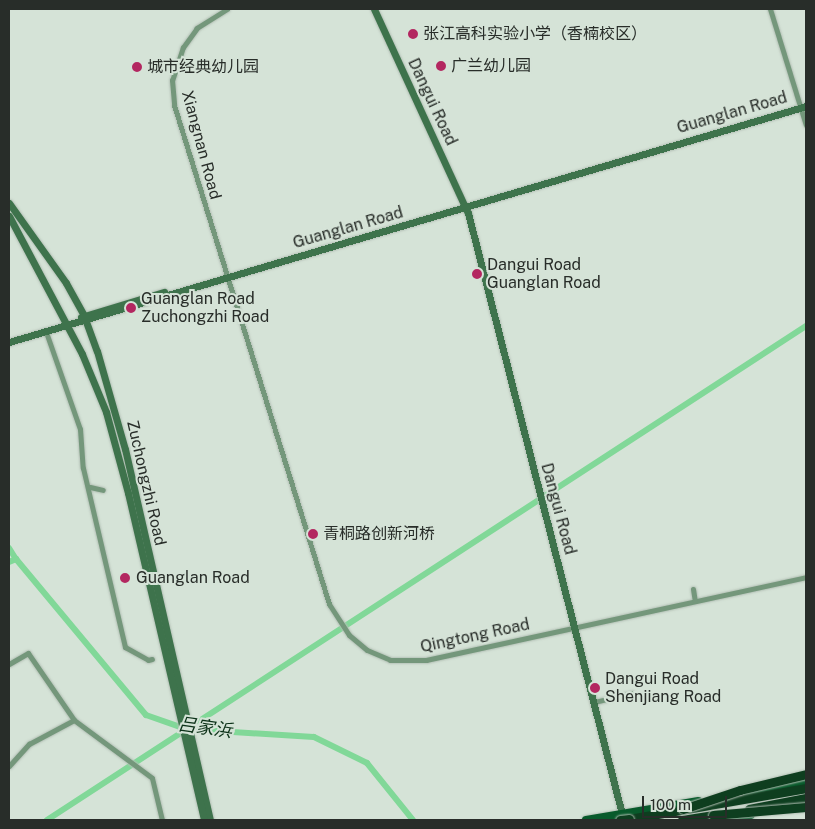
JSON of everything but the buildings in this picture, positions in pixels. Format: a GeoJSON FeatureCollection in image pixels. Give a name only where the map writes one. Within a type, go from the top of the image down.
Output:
{"type":"FeatureCollection","features":[{"type":"Feature","properties":{"kind":"highway"},"geometry":{"type":"LineString","coordinates":[[684,809],[740,790],[806,774]]}},
{"type":"Feature","properties":{"kind":"highway"},"geometry":{"type":"LineString","coordinates":[[622,818],[806,788]]}},
{"type":"Feature","properties":{"kind":"highway"},"geometry":{"type":"LineString","coordinates":[[682,820],[806,798]]}},
{"type":"Feature","properties":{"kind":"highway"},"geometry":{"type":"LineString","coordinates":[[713,815],[806,806]]}},
{"type":"Feature","properties":{"kind":"main road"},"geometry":{"type":"LineString","coordinates":[[586,820],[622,818],[806,782]]}},
{"type":"Feature","properties":{"kind":"main road"},"geometry":{"type":"LineString","coordinates":[[723,820],[806,806]]}},
{"type":"Feature","properties":{"kind":"street","name":"Xiangnan Road"},"geometry":{"type":"LineString","coordinates":[[227,9],[207,20],[190,37],[178,57],[172,87],[177,118],[227,276]]}},
{"type":"Feature","properties":{"kind":"street","name":"Dangui Road"},"geometry":{"type":"LineString","coordinates":[[374,9],[464,206],[622,818]]}},
{"type":"Feature","properties":{"kind":"street"},"geometry":{"type":"LineString","coordinates":[[770,9],[804,106],[806,126]]}},
{"type":"Feature","properties":{"kind":"street","name":"Guanglan Road"},"geometry":{"type":"LineString","coordinates":[[9,340],[85,319],[413,218],[464,206],[804,106]]}},
{"type":"Feature","properties":{"kind":"street","name":"Zuchongzhi Road"},"geometry":{"type":"LineString","coordinates":[[9,203],[48,254],[85,319],[106,377],[184,697],[204,820]]}},
{"type":"Feature","properties":{"kind":"street","name":"Zuchongzhi Road"},"geometry":{"type":"LineString","coordinates":[[9,216],[95,381],[106,412],[175,697],[210,820]]}},
{"type":"Feature","properties":{"kind":"street","name":"Qingtong Road"},"geometry":{"type":"LineString","coordinates":[[227,276],[336,618],[348,636],[378,656],[414,662],[806,577]]}},
{"type":"Feature","properties":{"kind":"street","name":"Guanglan Road"},"geometry":{"type":"LineString","coordinates":[[9,340],[46,332],[66,324]]}},
{"type":"Feature","properties":{"kind":"street"},"geometry":{"type":"LineString","coordinates":[[46,332],[80,429],[83,468],[90,487],[124,647],[148,660],[152,660]]}},
{"type":"Feature","properties":{"kind":"street"},"geometry":{"type":"LineString","coordinates":[[90,487],[103,490]]}},
{"type":"Feature","properties":{"kind":"street"},"geometry":{"type":"LineString","coordinates":[[693,589],[695,601]]}},
{"type":"Feature","properties":{"kind":"street","name":"Dangui Road"},"geometry":{"type":"LineString","coordinates":[[573,628],[594,702],[622,818]]}},
{"type":"Feature","properties":{"kind":"street"},"geometry":{"type":"LineString","coordinates":[[9,664],[28,653],[74,720],[152,778],[162,820]]}},
{"type":"Feature","properties":{"kind":"street"},"geometry":{"type":"LineString","coordinates":[[594,702],[632,693]]}},
{"type":"Feature","properties":{"kind":"street"},"geometry":{"type":"LineString","coordinates":[[9,766],[29,744],[74,720]]}},
{"type":"Feature","properties":{"kind":"waterway"},"geometry":{"type":"LineString","coordinates":[[47,820],[806,326]]}},
{"type":"Feature","properties":{"kind":"waterway"},"geometry":{"type":"LineString","coordinates":[[9,548],[16,559]]}},
{"type":"Feature","properties":{"kind":"waterway","name":"吕家浜"},"geometry":{"type":"LineString","coordinates":[[9,562],[16,559],[146,715],[186,729],[314,737],[367,763],[413,820]]}},
{"type":"Feature","properties":{"kind":"place","name":"张江高科实验小学（香楠校区）"},"geometry":{"type":"Point","coordinates":[413,34]}},
{"type":"Feature","properties":{"kind":"place","name":"广兰幼儿园"},"geometry":{"type":"Point","coordinates":[441,66]}},
{"type":"Feature","properties":{"kind":"place","name":"城市经典幼儿园"},"geometry":{"type":"Point","coordinates":[137,67]}},
{"type":"Feature","properties":{"kind":"place","name":"Dangui Road Guanglan Road"},"geometry":{"type":"Point","coordinates":[477,274]}},
{"type":"Feature","properties":{"kind":"place","name":"Guanglan Road Zuchongzhi Road"},"geometry":{"type":"Point","coordinates":[131,308]}},
{"type":"Feature","properties":{"kind":"place","name":"青桐路创新河桥"},"geometry":{"type":"Point","coordinates":[313,534]}},
{"type":"Feature","properties":{"kind":"place","name":"Guanglan Road"},"geometry":{"type":"Point","coordinates":[125,578]}},
{"type":"Feature","properties":{"kind":"place","name":"Dangui Road Shenjiang Road"},"geometry":{"type":"Point","coordinates":[595,688]}}]}
